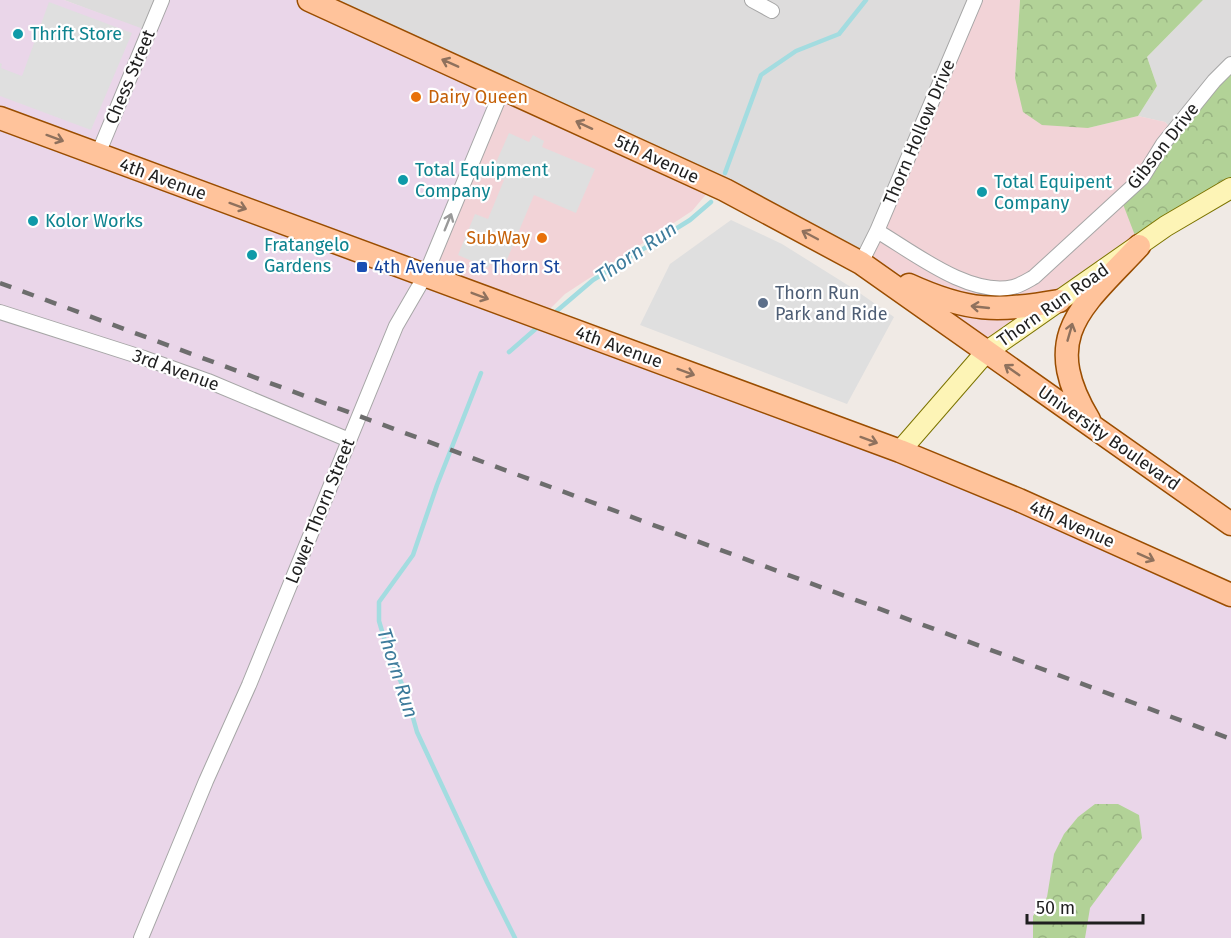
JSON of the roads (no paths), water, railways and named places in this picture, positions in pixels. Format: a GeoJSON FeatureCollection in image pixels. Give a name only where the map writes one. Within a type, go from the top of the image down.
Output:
{"type":"FeatureCollection","features":[{"type":"Feature","properties":{"kind":"main road","name":"5th Avenue"},"geometry":{"type":"LineString","coordinates":[[309,0],[725,190],[861,262],[986,352]]}},
{"type":"Feature","properties":{"kind":"main road","name":"4th Avenue"},"geometry":{"type":"LineString","coordinates":[[0,118],[900,451],[1019,500],[1231,595]]}},
{"type":"Feature","properties":{"kind":"main road"},"geometry":{"type":"LineString","coordinates":[[1093,426],[1078,402],[1070,378],[1068,339],[1072,324],[1080,310],[1139,246]]}},
{"type":"Feature","properties":{"kind":"main road"},"geometry":{"type":"LineString","coordinates":[[861,262],[937,297],[966,306],[998,309],[1059,301]]}},
{"type":"Feature","properties":{"kind":"main road","name":"University Boulevard"},"geometry":{"type":"LineString","coordinates":[[986,352],[1231,524]]}},
{"type":"Feature","properties":{"kind":"street","name":"Chess Street"},"geometry":{"type":"LineString","coordinates":[[98,154],[162,0]]}},
{"type":"Feature","properties":{"kind":"street"},"geometry":{"type":"LineString","coordinates":[[752,0],[772,11]]}},
{"type":"Feature","properties":{"kind":"street","name":"Thorn Hollow Drive"},"geometry":{"type":"LineString","coordinates":[[861,262],[877,231],[975,0]]}},
{"type":"Feature","properties":{"kind":"street","name":"Gibson Drive"},"geometry":{"type":"LineString","coordinates":[[877,231],[954,277],[986,288],[1012,287],[1021,284],[1034,277],[1142,178],[1163,144],[1214,81],[1231,64]]}},
{"type":"Feature","properties":{"kind":"street","name":"Lower Thorn Street"},"geometry":{"type":"LineString","coordinates":[[141,938],[206,781],[249,685],[396,326],[425,276],[503,88]]}},
{"type":"Feature","properties":{"kind":"street","name":"Thorn Run Road"},"geometry":{"type":"LineString","coordinates":[[900,451],[986,352],[1188,212],[1231,188]]}},
{"type":"Feature","properties":{"kind":"street","name":"3rd Avenue"},"geometry":{"type":"LineString","coordinates":[[0,312],[144,357],[349,440]]}},
{"type":"Feature","properties":{"kind":"waterway","name":"Thorn Run"},"geometry":{"type":"LineString","coordinates":[[725,173],[761,75],[796,51],[839,34],[866,0]]}},
{"type":"Feature","properties":{"kind":"waterway","name":"Thorn Run"},"geometry":{"type":"LineString","coordinates":[[552,315],[593,280],[690,220],[711,202]]}},
{"type":"Feature","properties":{"kind":"waterway","name":"Thorn Run"},"geometry":{"type":"LineString","coordinates":[[509,352],[539,326]]}},
{"type":"Feature","properties":{"kind":"waterway","name":"Thorn Run"},"geometry":{"type":"LineString","coordinates":[[481,373],[437,485],[413,555],[379,602],[379,621],[390,658],[406,693],[417,732],[515,938]]}},
{"type":"Feature","properties":{"kind":"railway"},"geometry":{"type":"LineString","coordinates":[[0,283],[1231,739]]}},
{"type":"Feature","properties":{"kind":"place","name":"Thrift Store"},"geometry":{"type":"Point","coordinates":[18,34]}},
{"type":"Feature","properties":{"kind":"place","name":"Dairy Queen"},"geometry":{"type":"Point","coordinates":[416,97]}},
{"type":"Feature","properties":{"kind":"place","name":"Total Equipment Company"},"geometry":{"type":"Point","coordinates":[403,180]}},
{"type":"Feature","properties":{"kind":"place","name":"Total Equipent Company"},"geometry":{"type":"Point","coordinates":[982,192]}},
{"type":"Feature","properties":{"kind":"place","name":"Kolor Works"},"geometry":{"type":"Point","coordinates":[33,221]}},
{"type":"Feature","properties":{"kind":"place","name":"SubWay"},"geometry":{"type":"Point","coordinates":[542,238]}},
{"type":"Feature","properties":{"kind":"place","name":"Fratangelo Gardens"},"geometry":{"type":"Point","coordinates":[252,255]}},
{"type":"Feature","properties":{"kind":"place","name":"4th Avenue at Thorn St"},"geometry":{"type":"Point","coordinates":[362,267]}},
{"type":"Feature","properties":{"kind":"place","name":"Thorn Run Park and Ride"},"geometry":{"type":"Point","coordinates":[763,303]}}]}
